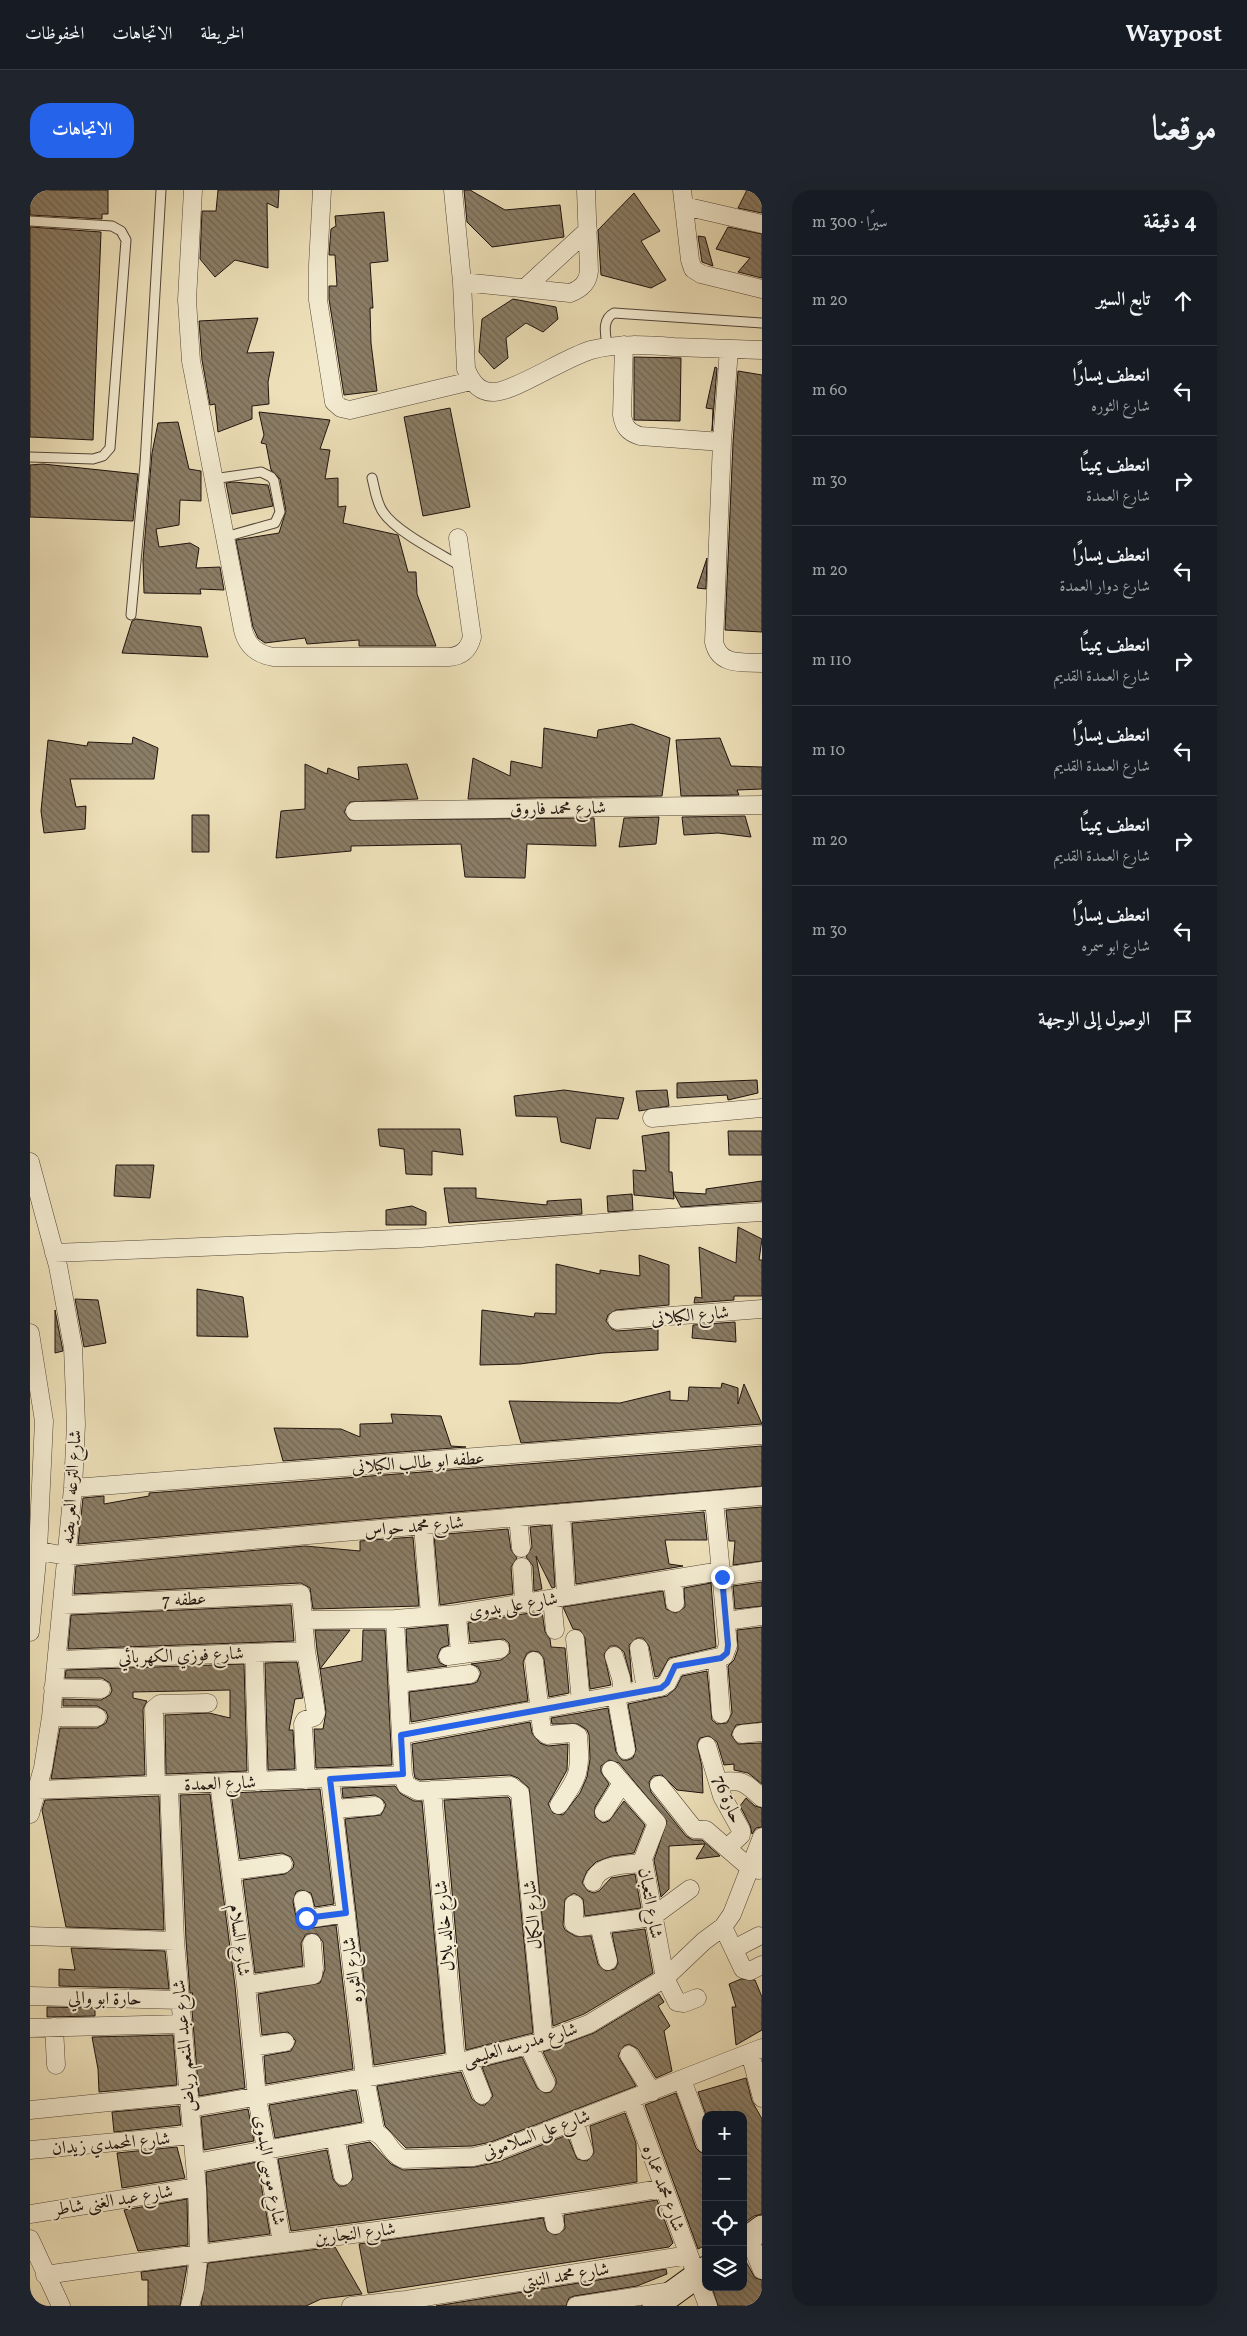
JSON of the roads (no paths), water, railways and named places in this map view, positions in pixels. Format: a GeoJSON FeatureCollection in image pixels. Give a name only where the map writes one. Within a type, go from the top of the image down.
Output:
{"type":"FeatureCollection","features":[{"type":"Feature","properties":{"kind":"main road"},"geometry":{"type":"LineString","coordinates":[[655,2306],[692,2272]]}},
{"type":"Feature","properties":{"kind":"street"},"geometry":{"type":"LineString","coordinates":[[193,190],[187,323],[191,361],[245,637],[252,648],[258,653],[273,657],[456,656],[467,649],[472,637],[458,538]]}},
{"type":"Feature","properties":{"kind":"street"},"geometry":{"type":"LineString","coordinates":[[322,190],[318,300],[334,402],[341,408],[350,410],[471,381]]}},
{"type":"Feature","properties":{"kind":"street"},"geometry":{"type":"LineString","coordinates":[[453,190],[462,282],[466,369],[471,381],[481,390],[494,392],[506,389],[573,356],[616,346],[762,350]]}},
{"type":"Feature","properties":{"kind":"street"},"geometry":{"type":"LineString","coordinates":[[462,282],[570,293],[584,285],[589,271],[586,190]]}},
{"type":"Feature","properties":{"kind":"street"},"geometry":{"type":"LineString","coordinates":[[762,224],[683,198],[690,260],[693,269],[701,274],[762,289]]}},
{"type":"Feature","properties":{"kind":"street"},"geometry":{"type":"LineString","coordinates":[[525,288],[588,230]]}},
{"type":"Feature","properties":{"kind":"street"},"geometry":{"type":"LineString","coordinates":[[616,346],[622,415],[624,425],[631,433],[640,436],[722,442]]}},
{"type":"Feature","properties":{"kind":"street"},"geometry":{"type":"LineString","coordinates":[[729,349],[722,442],[714,642],[718,655],[727,661],[762,662]]}},
{"type":"Feature","properties":{"kind":"street","name":"شارع محمد فاروق"},"geometry":{"type":"LineString","coordinates":[[355,811],[762,805]]}},
{"type":"Feature","properties":{"kind":"street"},"geometry":{"type":"LineString","coordinates":[[652,1118],[762,1108]]}},
{"type":"Feature","properties":{"kind":"street","name":"شارع الترعه العريضه"},"geometry":{"type":"LineString","coordinates":[[30,1162],[54,1253],[74,1361],[76,1424],[73,1488],[51,1717],[30,1814]]}},
{"type":"Feature","properties":{"kind":"street"},"geometry":{"type":"LineString","coordinates":[[54,1253],[421,1238],[637,1220],[762,1212]]}},
{"type":"Feature","properties":{"kind":"street","name":"شارع الكيلانى"},"geometry":{"type":"LineString","coordinates":[[617,1320],[762,1309]]}},
{"type":"Feature","properties":{"kind":"street","name":"شارع الترعه العريضه"},"geometry":{"type":"LineString","coordinates":[[30,1333],[37,1421],[30,1632]]}},
{"type":"Feature","properties":{"kind":"street","name":"عطفه ابو طالب الكيلانى"},"geometry":{"type":"LineString","coordinates":[[73,1488],[762,1435]]}},
{"type":"Feature","properties":{"kind":"street","name":"شارع محمد حواس"},"geometry":{"type":"LineString","coordinates":[[34,1549],[66,1556],[762,1496]]}},
{"type":"Feature","properties":{"kind":"street"},"geometry":{"type":"LineString","coordinates":[[714,1500],[726,1621],[721,1714]]}},
{"type":"Feature","properties":{"kind":"street"},"geometry":{"type":"LineString","coordinates":[[556,1630],[559,1597],[561,1513]]}},
{"type":"Feature","properties":{"kind":"street"},"geometry":{"type":"LineString","coordinates":[[518,1517],[521,1548]]}},
{"type":"Feature","properties":{"kind":"street"},"geometry":{"type":"LineString","coordinates":[[423,1525],[430,1616]]}},
{"type":"Feature","properties":{"kind":"street"},"geometry":{"type":"LineString","coordinates":[[522,1568],[524,1603]]}},
{"type":"Feature","properties":{"kind":"street","name":"شارع على بدوى"},"geometry":{"type":"LineString","coordinates":[[304,1620],[395,1619],[457,1614],[673,1579],[762,1571]]}},
{"type":"Feature","properties":{"kind":"street"},"geometry":{"type":"LineString","coordinates":[[673,1579],[675,1602]]}},
{"type":"Feature","properties":{"kind":"street","name":"عطفه 7"},"geometry":{"type":"LineString","coordinates":[[62,1605],[298,1593],[303,1597],[304,1620]]}},
{"type":"Feature","properties":{"kind":"street"},"geometry":{"type":"LineString","coordinates":[[457,1614],[454,1655],[500,1649]]}},
{"type":"Feature","properties":{"kind":"street"},"geometry":{"type":"LineString","coordinates":[[726,1621],[762,1616]]}},
{"type":"Feature","properties":{"kind":"street"},"geometry":{"type":"LineString","coordinates":[[395,1619],[404,1782],[414,1791],[432,1790]]}},
{"type":"Feature","properties":{"kind":"street"},"geometry":{"type":"LineString","coordinates":[[304,1620],[306,1651],[316,1713],[314,1718],[306,1720],[303,1724],[306,1780]]}},
{"type":"Feature","properties":{"kind":"street"},"geometry":{"type":"LineString","coordinates":[[575,1640],[581,1702]]}},
{"type":"Feature","properties":{"kind":"street"},"geometry":{"type":"LineString","coordinates":[[639,1648],[646,1690]]}},
{"type":"Feature","properties":{"kind":"street","name":"شارع فوزي الكهربائي"},"geometry":{"type":"LineString","coordinates":[[57,1660],[306,1651]]}},
{"type":"Feature","properties":{"kind":"street"},"geometry":{"type":"LineString","coordinates":[[401,1735],[664,1686],[672,1669],[678,1665],[723,1652]]}},
{"type":"Feature","properties":{"kind":"street"},"geometry":{"type":"LineString","coordinates":[[254,1653],[258,1782]]}},
{"type":"Feature","properties":{"kind":"street"},"geometry":{"type":"LineString","coordinates":[[614,1656],[626,1750]]}},
{"type":"Feature","properties":{"kind":"street"},"geometry":{"type":"LineString","coordinates":[[534,1661],[541,1728],[545,1734],[573,1733],[578,1736],[580,1771],[575,1782],[559,1805]]}},
{"type":"Feature","properties":{"kind":"street"},"geometry":{"type":"LineString","coordinates":[[398,1683],[470,1674]]}},
{"type":"Feature","properties":{"kind":"street"},"geometry":{"type":"LineString","coordinates":[[53,1688],[101,1688]]}},
{"type":"Feature","properties":{"kind":"street","name":"شارع عبد المنعم رياض"},"geometry":{"type":"LineString","coordinates":[[190,2306],[199,2253],[195,2163],[154,1709],[160,1704],[208,1703]]}},
{"type":"Feature","properties":{"kind":"street"},"geometry":{"type":"LineString","coordinates":[[51,1717],[97,1717]]}},
{"type":"Feature","properties":{"kind":"street"},"geometry":{"type":"LineString","coordinates":[[742,1734],[762,1732]]}},
{"type":"Feature","properties":{"kind":"street","name":"حارة 76"},"geometry":{"type":"LineString","coordinates":[[707,1746],[722,1796],[741,1832],[727,1848]]}},
{"type":"Feature","properties":{"kind":"street","name":"شارع العمدة"},"geometry":{"type":"LineString","coordinates":[[36,1782],[162,1785],[330,1779],[403,1774]]}},
{"type":"Feature","properties":{"kind":"street","name":"شارع التعبان"},"geometry":{"type":"LineString","coordinates":[[604,1812],[616,1776],[657,1823],[644,1854],[644,1863],[652,1917],[665,1978],[677,2002],[684,2003],[697,1998]]}},
{"type":"Feature","properties":{"kind":"street","name":"شارع الثوره"},"geometry":{"type":"LineString","coordinates":[[330,1779],[365,2078],[375,2131]]}},
{"type":"Feature","properties":{"kind":"street"},"geometry":{"type":"LineString","coordinates":[[718,1782],[739,1780],[744,1782],[762,1798]]}},
{"type":"Feature","properties":{"kind":"street","name":"شارع السلام"},"geometry":{"type":"LineString","coordinates":[[219,1783],[246,1984],[257,2096]]}},
{"type":"Feature","properties":{"kind":"street"},"geometry":{"type":"LineString","coordinates":[[659,1785],[694,1829],[706,1830],[756,1869]]}},
{"type":"Feature","properties":{"kind":"street","name":"شارع الكمال"},"geometry":{"type":"LineString","coordinates":[[432,1790],[507,1786],[518,1790],[520,1793],[536,2043],[546,2083]]}},
{"type":"Feature","properties":{"kind":"street","name":"شارع خالد بلال"},"geometry":{"type":"LineString","coordinates":[[432,1790],[462,2061],[482,2095]]}},
{"type":"Feature","properties":{"kind":"street"},"geometry":{"type":"LineString","coordinates":[[333,1809],[375,1806]]}},
{"type":"Feature","properties":{"kind":"street","name":"شارع مدرسه العليمى"},"geometry":{"type":"LineString","coordinates":[[30,2110],[257,2096],[462,2061],[536,2043],[589,2024],[665,1978],[704,1941],[723,1927],[756,1869],[762,1836]]}},
{"type":"Feature","properties":{"kind":"street"},"geometry":{"type":"LineString","coordinates":[[593,1882],[597,1874],[604,1869],[644,1863]]}},
{"type":"Feature","properties":{"kind":"street"},"geometry":{"type":"LineString","coordinates":[[231,1872],[283,1864]]}},
{"type":"Feature","properties":{"kind":"street"},"geometry":{"type":"LineString","coordinates":[[574,1904],[575,1926],[580,1928],[652,1917],[690,1889]]}},
{"type":"Feature","properties":{"kind":"street"},"geometry":{"type":"LineString","coordinates":[[303,1900],[307,1919],[346,1913]]}},
{"type":"Feature","properties":{"kind":"street"},"geometry":{"type":"LineString","coordinates":[[599,1925],[608,1962]]}},
{"type":"Feature","properties":{"kind":"street"},"geometry":{"type":"LineString","coordinates":[[723,1927],[745,1971],[750,1971],[762,1965]]}},
{"type":"Feature","properties":{"kind":"street"},"geometry":{"type":"LineString","coordinates":[[30,1936],[175,1941]]}},
{"type":"Feature","properties":{"kind":"street"},"geometry":{"type":"LineString","coordinates":[[734,1949],[760,1936]]}},
{"type":"Feature","properties":{"kind":"street"},"geometry":{"type":"LineString","coordinates":[[246,1984],[313,1975],[312,1943]]}},
{"type":"Feature","properties":{"kind":"street","name":"حارة ابو والي"},"geometry":{"type":"LineString","coordinates":[[30,1996],[180,2000]]}},
{"type":"Feature","properties":{"kind":"street"},"geometry":{"type":"LineString","coordinates":[[30,2028],[182,2024]]}},
{"type":"Feature","properties":{"kind":"street"},"geometry":{"type":"LineString","coordinates":[[54,2027],[56,2065]]}},
{"type":"Feature","properties":{"kind":"street"},"geometry":{"type":"LineString","coordinates":[[252,2048],[285,2042]]}},
{"type":"Feature","properties":{"kind":"street"},"geometry":{"type":"LineString","coordinates":[[756,2051],[762,2098]]}},
{"type":"Feature","properties":{"kind":"street","name":"شارع على السلامونى"},"geometry":{"type":"LineString","coordinates":[[375,2131],[382,2135],[394,2155],[403,2159],[466,2157],[494,2152],[756,2051]]}},
{"type":"Feature","properties":{"kind":"street"},"geometry":{"type":"LineString","coordinates":[[629,2055],[652,2092]]}},
{"type":"Feature","properties":{"kind":"street"},"geometry":{"type":"LineString","coordinates":[[682,2080],[702,2133]]}},
{"type":"Feature","properties":{"kind":"street","name":"شارع موسى البدوى"},"geometry":{"type":"LineString","coordinates":[[257,2096],[282,2243]]}},
{"type":"Feature","properties":{"kind":"street","name":"شارع محمد عماره"},"geometry":{"type":"LineString","coordinates":[[631,2100],[664,2188],[692,2272],[708,2306]]}},
{"type":"Feature","properties":{"kind":"street"},"geometry":{"type":"LineString","coordinates":[[574,2121],[584,2151]]}},
{"type":"Feature","properties":{"kind":"street"},"geometry":{"type":"LineString","coordinates":[[195,2163],[375,2131]]}},
{"type":"Feature","properties":{"kind":"street","name":"شارع المحمدي زيدان"},"geometry":{"type":"LineString","coordinates":[[30,2150],[192,2135]]}},
{"type":"Feature","properties":{"kind":"street"},"geometry":{"type":"LineString","coordinates":[[335,2137],[343,2176]]}},
{"type":"Feature","properties":{"kind":"street","name":"شارع عبد الغنى شاطر"},"geometry":{"type":"LineString","coordinates":[[30,2214],[196,2187]]}},
{"type":"Feature","properties":{"kind":"street","name":"شارع النجارين"},"geometry":{"type":"LineString","coordinates":[[46,2275],[199,2253],[552,2208],[664,2188]]}},
{"type":"Feature","properties":{"kind":"street"},"geometry":{"type":"LineString","coordinates":[[552,2208],[555,2225]]}},
{"type":"Feature","properties":{"kind":"street"},"geometry":{"type":"LineString","coordinates":[[751,2236],[762,2270]]}},
{"type":"Feature","properties":{"kind":"street"},"geometry":{"type":"LineString","coordinates":[[30,2239],[61,2306]]}},
{"type":"Feature","properties":{"kind":"street"},"geometry":{"type":"LineString","coordinates":[[576,2306],[692,2272]]}},
{"type":"Feature","properties":{"kind":"street","name":"شارع محمد النبتي"},"geometry":{"type":"LineString","coordinates":[[351,2306],[692,2272]]}},
{"type":"Feature","properties":{"kind":"lane"},"geometry":{"type":"LineString","coordinates":[[131,615],[145,464],[161,190]]}},
{"type":"Feature","properties":{"kind":"lane"},"geometry":{"type":"LineString","coordinates":[[30,221],[112,226],[121,231],[126,245],[110,448],[103,456],[93,459],[30,457]]}},
{"type":"Feature","properties":{"kind":"lane"},"geometry":{"type":"LineString","coordinates":[[616,346],[605,324],[610,316],[614,314],[752,320],[762,323]]}},
{"type":"Feature","properties":{"kind":"lane"},"geometry":{"type":"LineString","coordinates":[[213,479],[261,472],[271,477],[274,481],[280,512],[275,523],[225,537]]}},
{"type":"Feature","properties":{"kind":"lane"},"geometry":{"type":"LineString","coordinates":[[372,478],[378,504],[387,517],[422,543],[462,567]]}}]}
